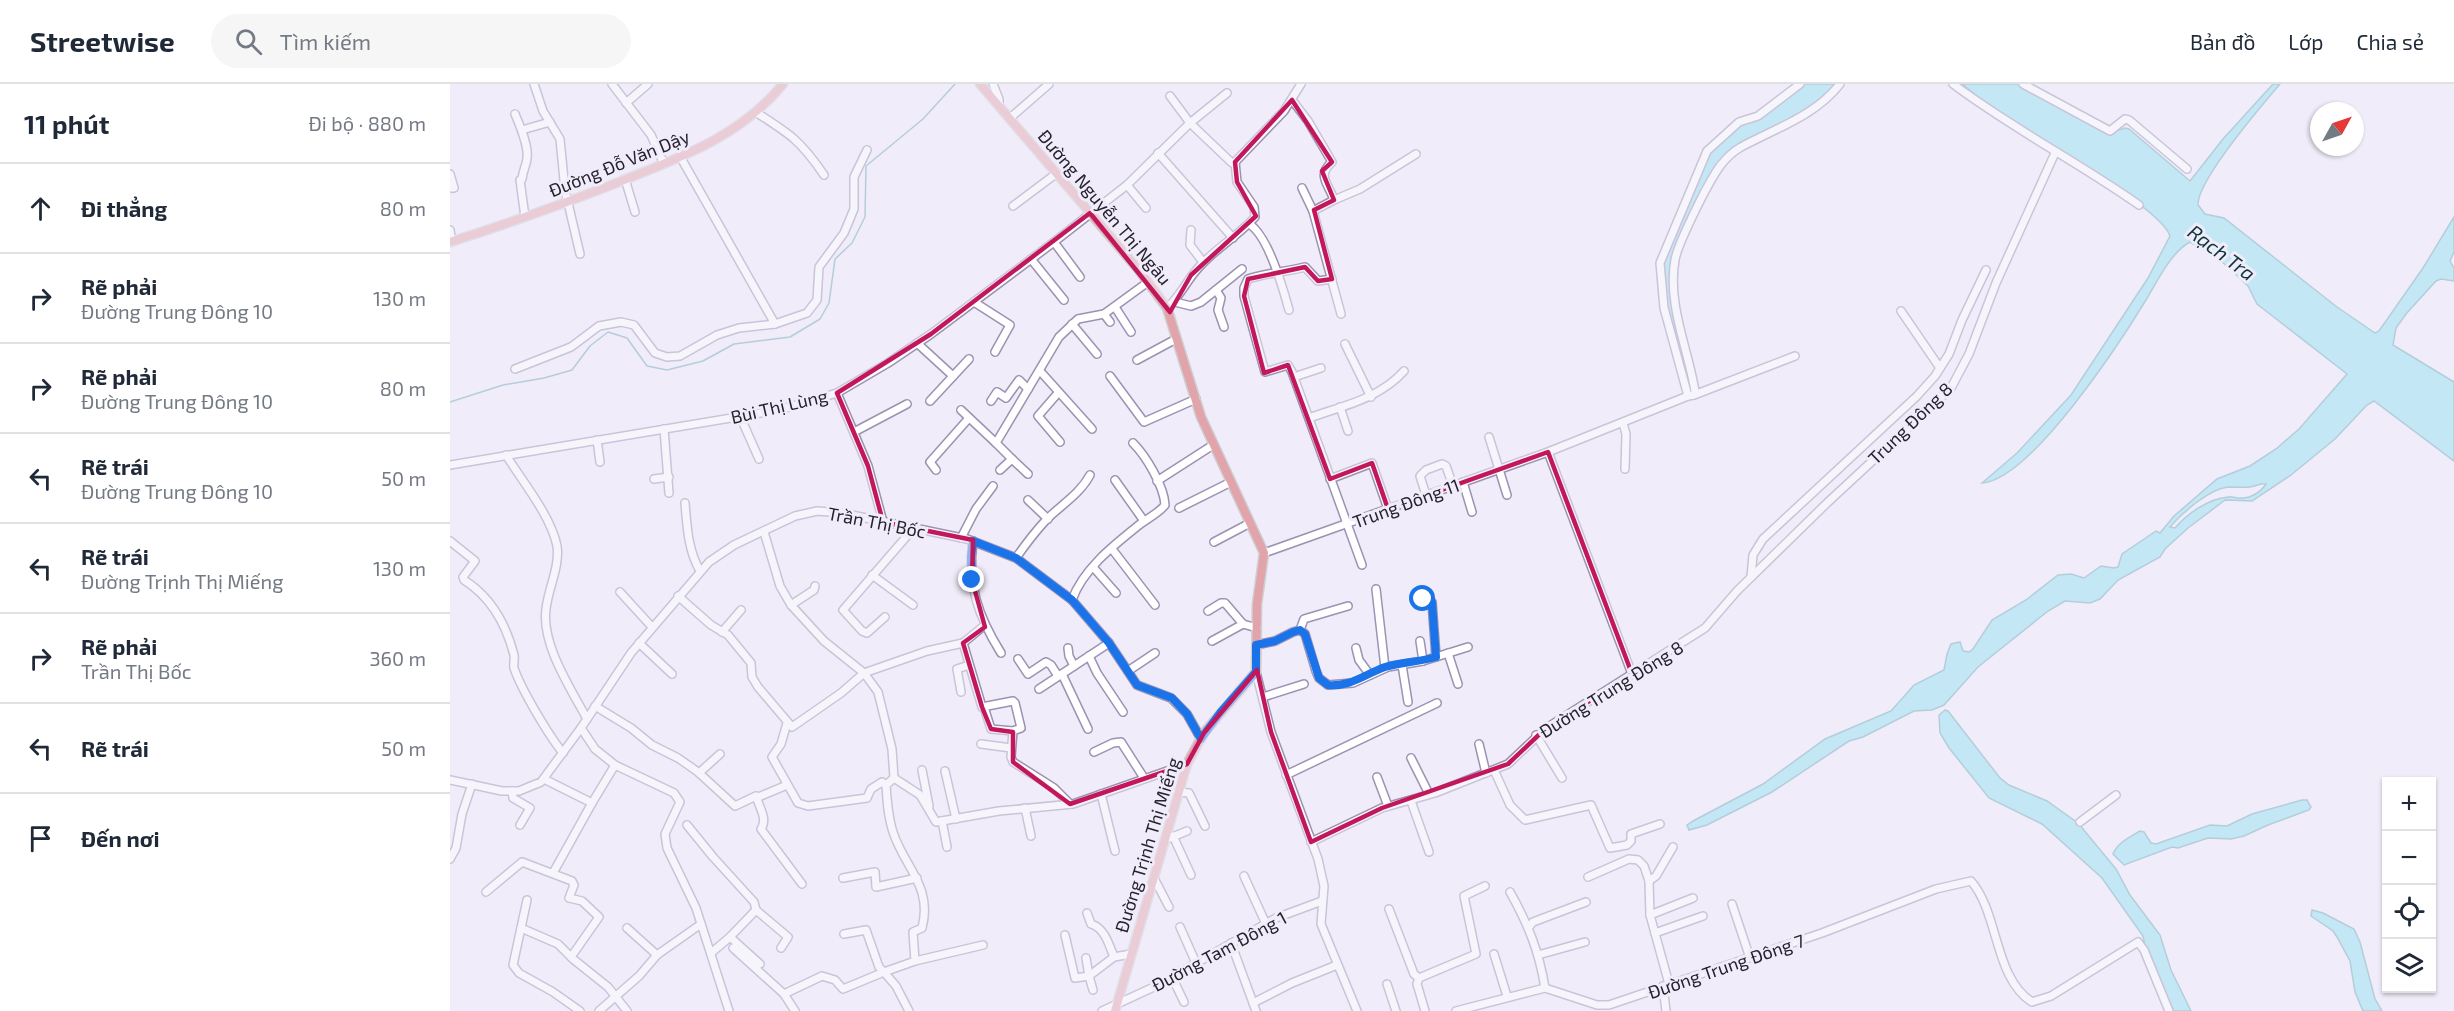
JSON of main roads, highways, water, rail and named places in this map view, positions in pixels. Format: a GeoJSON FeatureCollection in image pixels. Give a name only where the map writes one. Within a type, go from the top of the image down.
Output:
{"type":"FeatureCollection","features":[{"type":"Feature","properties":{"kind":"main road","name":"Đường Đỗ Văn Dậy"},"geometry":{"type":"LineString","coordinates":[[451,242],[568,202],[681,158],[714,142],[757,112],[783,84]]}},
{"type":"Feature","properties":{"kind":"main road","name":"Đường Nguyễn Thị Ngâu"},"geometry":{"type":"LineString","coordinates":[[980,84],[1148,282],[1167,308],[1213,445],[1264,553],[1257,604],[1256,672]]}},
{"type":"Feature","properties":{"kind":"main road","name":"Đường Trịnh Thị Miếng"},"geometry":{"type":"LineString","coordinates":[[1116,1007],[1154,878],[1169,838],[1178,792],[1187,764],[1201,739],[1220,713],[1256,672]]}},
{"type":"Feature","properties":{"kind":"water"},"geometry":{"type":"Polygon","coordinates":[[[1803,84],[1838,84],[1805,112],[1735,147],[1724,157],[1699,199],[1671,277],[1690,392],[1665,308],[1663,262],[1705,158],[1739,126],[1757,120],[1803,84]]]}},
{"type":"Feature","properties":{"kind":"water","name":"Rạch Tra"},"geometry":{"type":"Polygon","coordinates":[[[1962,84],[2019,84],[2113,132],[2129,129],[2190,181],[2223,139],[2273,84],[2280,84],[2219,162],[2200,194],[2198,205],[2205,214],[2224,218],[2337,307],[2375,333],[2379,331],[2423,268],[2454,217],[2454,252],[2450,261],[2454,268],[2454,281],[2441,279],[2436,281],[2396,328],[2393,345],[2454,382],[2454,461],[2374,401],[2367,405],[2335,439],[2291,475],[2252,501],[2225,500],[2188,528],[2165,549],[2160,557],[2118,580],[2100,599],[2090,603],[2065,601],[2048,611],[1978,667],[1944,705],[1932,710],[1914,711],[1863,737],[1849,741],[1772,792],[1707,825],[1689,830],[1687,825],[1763,784],[1825,739],[1891,711],[1914,685],[1944,670],[1951,644],[1960,642],[1963,651],[1969,652],[1992,620],[2026,600],[2058,575],[2071,574],[2084,578],[2101,566],[2118,567],[2122,554],[2156,531],[2160,533],[2174,516],[2217,479],[2250,466],[2276,449],[2299,429],[2347,374],[2257,304],[2248,286],[2219,259],[2190,242],[2171,260],[2117,345],[2049,435],[2025,459],[2002,476],[1982,483],[2017,453],[2071,395],[2148,278],[2170,236],[2162,224],[2122,192],[2000,114],[1962,84]],[[2266,484],[2221,488],[2188,509],[2170,527],[2175,528],[2192,512],[2206,504],[2221,498],[2249,497],[2259,492],[2266,484]]]}},
{"type":"Feature","properties":{"kind":"water"},"geometry":{"type":"Polygon","coordinates":[[[1945,710],[2000,778],[2009,785],[2047,801],[2078,823],[2116,869],[2130,895],[2160,935],[2171,970],[2191,1011],[2171,1011],[2147,956],[2143,936],[2102,878],[2042,824],[1989,798],[1949,748],[1940,733],[1939,715],[1945,710]]]}},
{"type":"Feature","properties":{"kind":"water"},"geometry":{"type":"Polygon","coordinates":[[[2307,800],[2311,807],[2309,810],[2244,836],[2231,839],[2208,838],[2178,848],[2172,847],[2124,865],[2113,854],[2121,843],[2140,831],[2144,832],[2151,843],[2156,844],[2210,825],[2227,826],[2252,814],[2307,800]]]}},
{"type":"Feature","properties":{"kind":"water"},"geometry":{"type":"Polygon","coordinates":[[[2312,910],[2323,913],[2354,929],[2360,942],[2375,999],[2382,1011],[2363,1011],[2355,992],[2350,961],[2333,931],[2311,916],[2312,910]]]}},
{"type":"Feature","properties":{"kind":"waterway"},"geometry":{"type":"LineString","coordinates":[[450,402],[503,385],[544,378],[572,370],[590,346],[608,332],[627,338],[647,366],[667,370],[703,361],[734,344],[790,337],[820,319],[829,303],[835,259],[852,243],[865,217],[866,166],[923,119],[955,84]]}}]}
